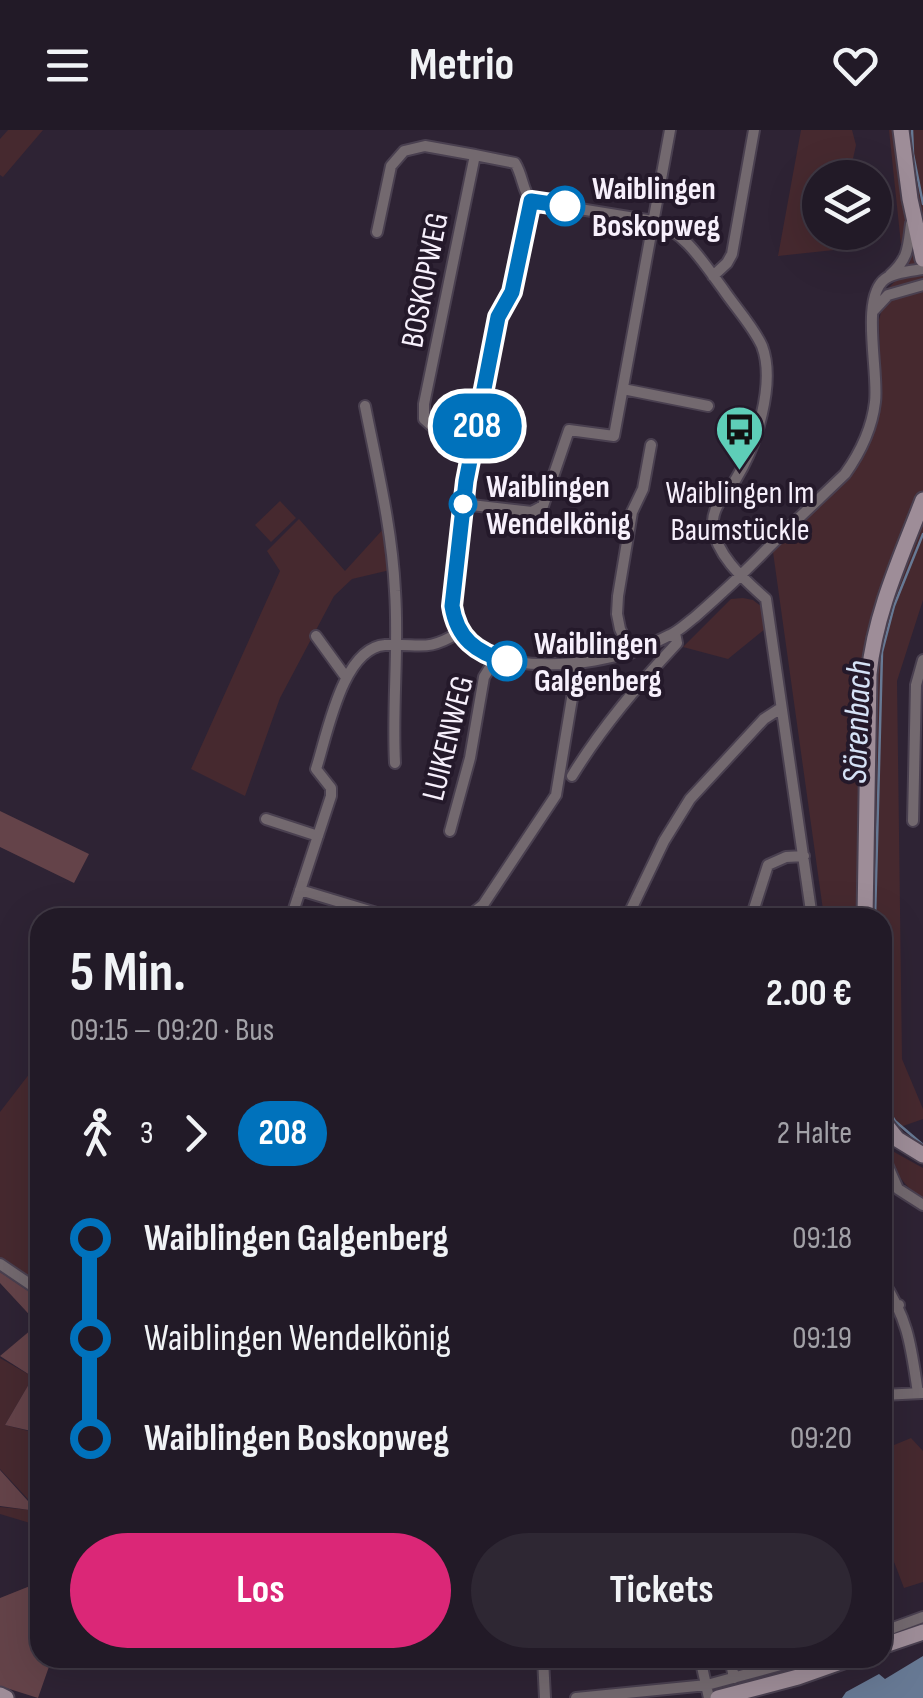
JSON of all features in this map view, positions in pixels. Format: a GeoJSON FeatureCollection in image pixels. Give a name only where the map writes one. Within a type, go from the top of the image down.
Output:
{"type":"FeatureCollection","features":[{"type":"Feature","properties":{"kind":"street"},"geometry":{"type":"LineString","coordinates":[[462,504],[532,512],[543,506],[569,430],[614,436],[670,130]]}},
{"type":"Feature","properties":{"kind":"street"},"geometry":{"type":"LineString","coordinates":[[713,276],[732,254],[754,130]]}},
{"type":"Feature","properties":{"kind":"street"},"geometry":{"type":"LineString","coordinates":[[901,130],[923,259]]}},
{"type":"Feature","properties":{"kind":"street","name":"BOSKOPWEG"},"geometry":{"type":"LineString","coordinates":[[377,232],[391,166],[404,150],[424,146],[515,163],[522,175],[522,189],[531,201]]}},
{"type":"Feature","properties":{"kind":"street","name":"BOSKOPWEG"},"geometry":{"type":"LineString","coordinates":[[475,155],[424,420],[433,427],[475,437]]}},
{"type":"Feature","properties":{"kind":"street"},"geometry":{"type":"LineString","coordinates":[[811,908],[766,599],[742,576],[724,555],[713,529],[716,506],[740,472],[755,441],[766,378],[764,351],[681,235],[653,221],[531,201],[512,292],[498,317],[462,504],[452,606],[460,632],[477,649],[496,658],[535,664],[578,662],[632,653],[675,633],[742,576],[845,474],[857,457],[875,405],[877,380],[871,315],[877,291],[903,262],[914,219]]}},
{"type":"Feature","properties":{"kind":"street"},"geometry":{"type":"LineString","coordinates":[[886,278],[923,268]]}},
{"type":"Feature","properties":{"kind":"street"},"geometry":{"type":"LineString","coordinates":[[871,315],[888,295],[923,285]]}},
{"type":"Feature","properties":{"kind":"street"},"geometry":{"type":"LineString","coordinates":[[624,389],[708,406]]}},
{"type":"Feature","properties":{"kind":"street"},"geometry":{"type":"LineString","coordinates":[[365,406],[390,530],[398,645],[395,763]]}},
{"type":"Feature","properties":{"kind":"street"},"geometry":{"type":"LineString","coordinates":[[632,653],[620,629],[618,596],[632,512],[643,489],[652,445]]}},
{"type":"Feature","properties":{"kind":"street"},"geometry":{"type":"LineString","coordinates":[[865,908],[872,644],[898,561],[923,500]]}},
{"type":"Feature","properties":{"kind":"street"},"geometry":{"type":"LineString","coordinates":[[294,908],[331,796],[331,788],[316,769],[345,676],[369,650],[379,645],[428,647],[460,632]]}},
{"type":"Feature","properties":{"kind":"street"},"geometry":{"type":"LineString","coordinates":[[572,776],[636,687],[677,643],[675,633]]}},
{"type":"Feature","properties":{"kind":"street"},"geometry":{"type":"LineString","coordinates":[[316,636],[345,676]]}},
{"type":"Feature","properties":{"kind":"street","name":"LUIKENWEG"},"geometry":{"type":"LineString","coordinates":[[450,832],[470,758],[484,677],[496,658]]}},
{"type":"Feature","properties":{"kind":"street"},"geometry":{"type":"LineString","coordinates":[[914,821],[916,685],[923,660]]}},
{"type":"Feature","properties":{"kind":"street"},"geometry":{"type":"LineString","coordinates":[[480,908],[556,794],[578,662]]}},
{"type":"Feature","properties":{"kind":"street"},"geometry":{"type":"LineString","coordinates":[[632,908],[690,799],[764,719],[781,708]]}},
{"type":"Feature","properties":{"kind":"street"},"geometry":{"type":"LineString","coordinates":[[561,758],[584,757]]}},
{"type":"Feature","properties":{"kind":"street"},"geometry":{"type":"LineString","coordinates":[[266,820],[318,836]]}},
{"type":"Feature","properties":{"kind":"street"},"geometry":{"type":"LineString","coordinates":[[754,908],[768,865],[786,857],[804,856]]}},
{"type":"Feature","properties":{"kind":"street"},"geometry":{"type":"LineString","coordinates":[[300,890],[360,908]]}},
{"type":"Feature","properties":{"kind":"street"},"geometry":{"type":"LineString","coordinates":[[892,1132],[923,1155]]}},
{"type":"Feature","properties":{"kind":"street"},"geometry":{"type":"LineString","coordinates":[[892,1176],[898,1189],[923,1205]]}},
{"type":"Feature","properties":{"kind":"street"},"geometry":{"type":"LineString","coordinates":[[0,1264],[30,1284]]}},
{"type":"Feature","properties":{"kind":"street"},"geometry":{"type":"LineString","coordinates":[[892,1294],[907,1328],[920,1393],[892,1394]]}},
{"type":"Feature","properties":{"kind":"street"},"geometry":{"type":"LineString","coordinates":[[892,1305],[899,1304]]}},
{"type":"Feature","properties":{"kind":"street"},"geometry":{"type":"LineString","coordinates":[[892,1629],[923,1618]]}},
{"type":"Feature","properties":{"kind":"street"},"geometry":{"type":"LineString","coordinates":[[892,1643],[923,1632]]}},
{"type":"Feature","properties":{"kind":"street"},"geometry":{"type":"LineString","coordinates":[[543,1668],[545,1698]]}},
{"type":"Feature","properties":{"kind":"street"},"geometry":{"type":"LineString","coordinates":[[732,1668],[734,1678]]}},
{"type":"Feature","properties":{"kind":"street"},"geometry":{"type":"LineString","coordinates":[[710,1686],[770,1668]]}},
{"type":"Feature","properties":{"kind":"street"},"geometry":{"type":"LineString","coordinates":[[576,1698],[798,1677],[824,1668]]}},
{"type":"Feature","properties":{"kind":"street"},"geometry":{"type":"LineString","coordinates":[[710,1686],[710,1698]]}},
{"type":"Feature","properties":{"kind":"shaded area"},"geometry":{"type":"Polygon","coordinates":[[[8,130],[43,130],[3,177],[0,139],[8,130]]]}},
{"type":"Feature","properties":{"kind":"shaded area"},"geometry":{"type":"Polygon","coordinates":[[[801,130],[852,130],[856,145],[853,160],[802,160],[802,250],[834,250],[778,256],[801,130]]]}},
{"type":"Feature","properties":{"kind":"shaded area"},"geometry":{"type":"Polygon","coordinates":[[[889,130],[923,130],[923,600],[897,681],[902,1059],[923,1109],[923,1119],[892,1130],[892,908],[823,908],[773,552],[849,477],[870,443],[881,404],[879,320],[887,289],[904,273],[889,130]]]}},
{"type":"Feature","properties":{"kind":"shaded area"},"geometry":{"type":"Polygon","coordinates":[[[280,501],[296,518],[271,542],[255,525],[280,501]]]}},
{"type":"Feature","properties":{"kind":"shaded area"},"geometry":{"type":"Polygon","coordinates":[[[299,519],[345,571],[386,526],[390,570],[352,579],[334,596],[280,698],[245,796],[191,769],[280,571],[267,551],[299,519]]]}},
{"type":"Feature","properties":{"kind":"shaded area"},"geometry":{"type":"Polygon","coordinates":[[[743,598],[762,607],[765,629],[728,659],[683,647],[731,599],[743,598]]]}},
{"type":"Feature","properties":{"kind":"shaded area"},"geometry":{"type":"Polygon","coordinates":[[[0,811],[89,854],[74,883],[0,847],[0,811]]]}},
{"type":"Feature","properties":{"kind":"shaded area"},"geometry":{"type":"Polygon","coordinates":[[[30,1073],[30,1278],[0,1258],[0,1112],[30,1073]]]}},
{"type":"Feature","properties":{"kind":"shaded area"},"geometry":{"type":"Polygon","coordinates":[[[892,1151],[923,1168],[923,1199],[910,1189],[892,1164],[892,1151]]]}},
{"type":"Feature","properties":{"kind":"shaded area"},"geometry":{"type":"Polygon","coordinates":[[[0,1272],[30,1292],[30,1315],[0,1283],[0,1272]]]}},
{"type":"Feature","properties":{"kind":"shaded area"},"geometry":{"type":"Polygon","coordinates":[[[30,1331],[30,1375],[0,1356],[30,1331]]]}},
{"type":"Feature","properties":{"kind":"shaded area"},"geometry":{"type":"Polygon","coordinates":[[[0,1358],[30,1375],[30,1382],[5,1425],[30,1431],[30,1501],[0,1469],[0,1358]]]}},
{"type":"Feature","properties":{"kind":"shaded area"},"geometry":{"type":"Polygon","coordinates":[[[30,1382],[30,1431],[5,1425],[30,1382]]]}},
{"type":"Feature","properties":{"kind":"shaded area"},"geometry":{"type":"Polygon","coordinates":[[[911,1438],[923,1451],[923,1582],[904,1588],[892,1556],[892,1446],[911,1438]]]}},
{"type":"Feature","properties":{"kind":"shaded area"},"geometry":{"type":"Polygon","coordinates":[[[0,1470],[30,1503],[30,1510],[0,1506],[0,1470]]]}},
{"type":"Feature","properties":{"kind":"shaded area"},"geometry":{"type":"Polygon","coordinates":[[[0,1507],[30,1510],[30,1523],[0,1514],[0,1507]]]}},
{"type":"Feature","properties":{"kind":"shaded area"},"geometry":{"type":"Polygon","coordinates":[[[30,1586],[30,1668],[48,1668],[38,1698],[0,1686],[0,1598],[30,1586]]]}},
{"type":"Feature","properties":{"kind":"water"},"geometry":{"type":"Polygon","coordinates":[[[923,1656],[923,1698],[842,1698],[879,1674],[885,1679],[923,1656]]]}},
{"type":"Feature","properties":{"kind":"waterway","name":"Sörenbach"},"geometry":{"type":"LineString","coordinates":[[912,130],[923,204]]}},
{"type":"Feature","properties":{"kind":"waterway","name":"Sörenbach"},"geometry":{"type":"LineString","coordinates":[[875,908],[882,652],[894,606],[923,534]]}},
{"type":"Feature","properties":{"kind":"waterway","name":"Sörenbach"},"geometry":{"type":"LineString","coordinates":[[892,1116],[923,1145]]}},
{"type":"Feature","properties":{"kind":"bus line","name":"208"},"geometry":{"type":"LineString","coordinates":[[507,661],[467,642],[454,620],[452,606],[466,481],[498,317],[512,292],[531,201],[565,206]]}},
{"type":"Feature","properties":{"kind":"place","name":"Waiblingen Boskopweg"},"geometry":{"type":"Point","coordinates":[565,206]}},
{"type":"Feature","properties":{"kind":"place","name":"Waiblingen Im Baumstückle"},"geometry":{"type":"Point","coordinates":[740,472]}},
{"type":"Feature","properties":{"kind":"place","name":"Waiblingen Wendelkönig"},"geometry":{"type":"Point","coordinates":[463,504]}},
{"type":"Feature","properties":{"kind":"place","name":"Waiblingen Galgenberg"},"geometry":{"type":"Point","coordinates":[507,661]}}]}
